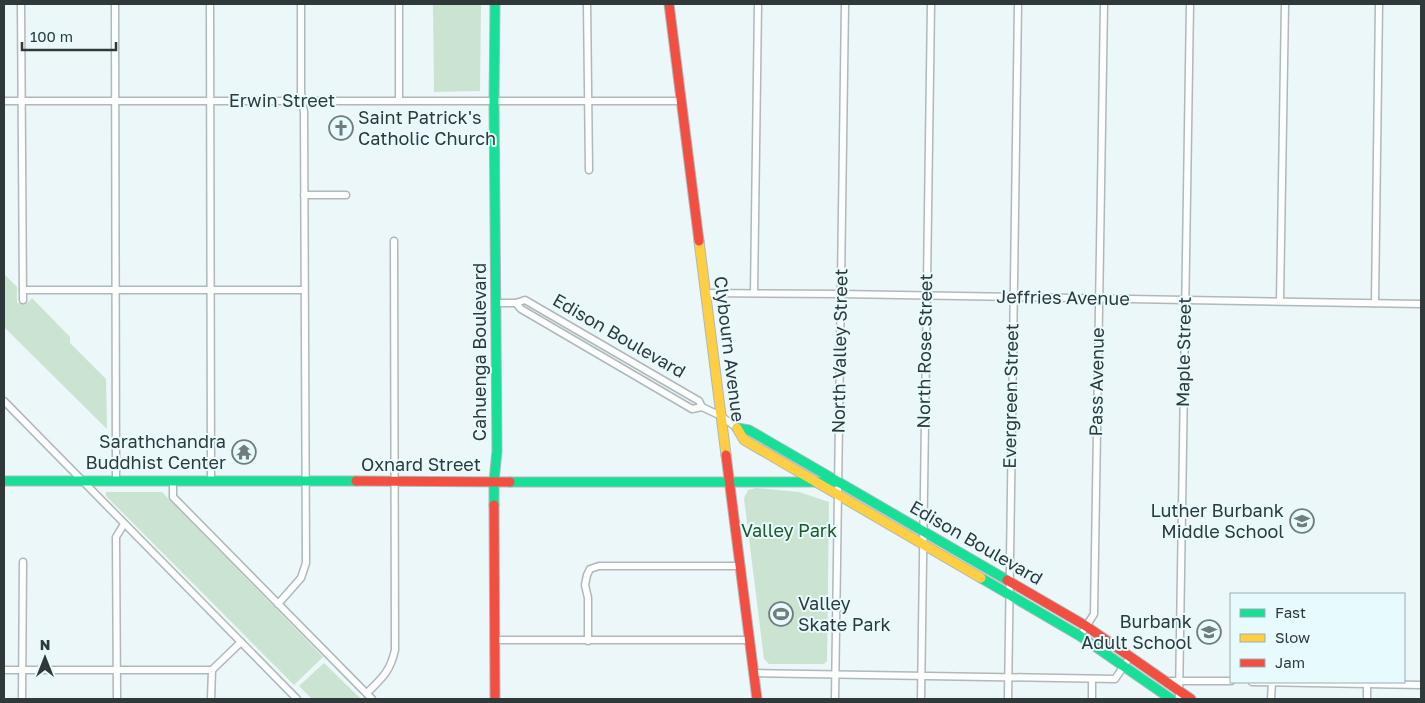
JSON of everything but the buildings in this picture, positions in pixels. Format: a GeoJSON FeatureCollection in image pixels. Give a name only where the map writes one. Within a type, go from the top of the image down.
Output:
{"type":"FeatureCollection","features":[{"type":"Feature","properties":{"kind":"main road","name":"Cahuenga Boulevard"},"geometry":{"type":"LineString","coordinates":[[495,4],[497,451],[494,481],[495,699]]}},
{"type":"Feature","properties":{"kind":"main road","name":"Clybourn Avenue"},"geometry":{"type":"LineString","coordinates":[[669,4],[757,699]]}},
{"type":"Feature","properties":{"kind":"main road","name":"Edison Boulevard"},"geometry":{"type":"LineString","coordinates":[[737,428],[749,430],[1086,626],[1166,681],[1179,695],[1191,699]]}},
{"type":"Feature","properties":{"kind":"main road","name":"Edison Boulevard"},"geometry":{"type":"LineString","coordinates":[[737,428],[744,440],[1080,636],[1171,699]]}},
{"type":"Feature","properties":{"kind":"main road","name":"Oxnard Street"},"geometry":{"type":"LineString","coordinates":[[4,481],[838,482]]}},
{"type":"Feature","properties":{"kind":"street"},"geometry":{"type":"LineString","coordinates":[[21,4],[23,300]]}},
{"type":"Feature","properties":{"kind":"street"},"geometry":{"type":"LineString","coordinates":[[115,4],[116,481]]}},
{"type":"Feature","properties":{"kind":"street"},"geometry":{"type":"LineString","coordinates":[[210,4],[211,481]]}},
{"type":"Feature","properties":{"kind":"street"},"geometry":{"type":"LineString","coordinates":[[278,604],[301,578],[306,563],[301,4]]}},
{"type":"Feature","properties":{"kind":"street"},"geometry":{"type":"LineString","coordinates":[[399,4],[399,100]]}},
{"type":"Feature","properties":{"kind":"street"},"geometry":{"type":"LineString","coordinates":[[587,4],[589,170]]}},
{"type":"Feature","properties":{"kind":"street"},"geometry":{"type":"LineString","coordinates":[[754,293],[758,4]]}},
{"type":"Feature","properties":{"kind":"street","name":"North Valley Street"},"geometry":{"type":"LineString","coordinates":[[835,699],[845,4]]}},
{"type":"Feature","properties":{"kind":"street","name":"North Rose Street"},"geometry":{"type":"LineString","coordinates":[[921,699],[931,4]]}},
{"type":"Feature","properties":{"kind":"street","name":"Evergreen Street"},"geometry":{"type":"LineString","coordinates":[[1008,699],[1012,297],[1018,4]]}},
{"type":"Feature","properties":{"kind":"street","name":"Pass Avenue"},"geometry":{"type":"LineString","coordinates":[[1080,636],[1094,614],[1104,4]]}},
{"type":"Feature","properties":{"kind":"street","name":"Maple Street"},"geometry":{"type":"LineString","coordinates":[[1179,695],[1190,4]]}},
{"type":"Feature","properties":{"kind":"street"},"geometry":{"type":"LineString","coordinates":[[1280,302],[1285,4]]}},
{"type":"Feature","properties":{"kind":"street"},"geometry":{"type":"LineString","coordinates":[[1375,304],[1379,4]]}},
{"type":"Feature","properties":{"kind":"street","name":"Erwin Street"},"geometry":{"type":"LineString","coordinates":[[4,101],[681,101]]}},
{"type":"Feature","properties":{"kind":"street"},"geometry":{"type":"LineString","coordinates":[[304,195],[346,195]]}},
{"type":"Feature","properties":{"kind":"street"},"geometry":{"type":"LineString","coordinates":[[367,693],[386,675],[395,650],[394,242]]}},
{"type":"Feature","properties":{"kind":"street"},"geometry":{"type":"LineString","coordinates":[[23,290],[304,290]]}},
{"type":"Feature","properties":{"kind":"street","name":"Jeffries Avenue"},"geometry":{"type":"LineString","coordinates":[[705,293],[1421,304]]}},
{"type":"Feature","properties":{"kind":"street","name":"Edison Boulevard"},"geometry":{"type":"LineString","coordinates":[[496,303],[516,303],[525,300],[699,401],[702,407]]}},
{"type":"Feature","properties":{"kind":"street","name":"Edison Boulevard"},"geometry":{"type":"LineString","coordinates":[[516,303],[521,309],[692,409],[702,407],[721,416],[737,428]]}},
{"type":"Feature","properties":{"kind":"street"},"geometry":{"type":"LineString","coordinates":[[4,401],[297,699]]}},
{"type":"Feature","properties":{"kind":"street"},"geometry":{"type":"LineString","coordinates":[[173,482],[172,497],[372,699]]}},
{"type":"Feature","properties":{"kind":"street"},"geometry":{"type":"LineString","coordinates":[[116,699],[116,537],[124,524]]}},
{"type":"Feature","properties":{"kind":"street"},"geometry":{"type":"LineString","coordinates":[[22,699],[23,562]]}},
{"type":"Feature","properties":{"kind":"street"},"geometry":{"type":"LineString","coordinates":[[588,641],[588,598],[585,585],[590,569],[598,566],[741,566]]}},
{"type":"Feature","properties":{"kind":"street"},"geometry":{"type":"LineString","coordinates":[[495,640],[750,640]]}},
{"type":"Feature","properties":{"kind":"street"},"geometry":{"type":"LineString","coordinates":[[4,670],[212,670],[241,642]]}},
{"type":"Feature","properties":{"kind":"street"},"geometry":{"type":"LineString","coordinates":[[754,673],[1115,679],[1130,657]]}},
{"type":"Feature","properties":{"kind":"street"},"geometry":{"type":"LineString","coordinates":[[211,699],[212,670]]}},
{"type":"Feature","properties":{"kind":"street"},"geometry":{"type":"LineString","coordinates":[[1092,679],[1092,699]]}},
{"type":"Feature","properties":{"kind":"street"},"geometry":{"type":"LineString","coordinates":[[1166,681],[1230,682]]}},
{"type":"Feature","properties":{"kind":"street"},"geometry":{"type":"LineString","coordinates":[[1271,699],[1272,683]]}},
{"type":"Feature","properties":{"kind":"street"},"geometry":{"type":"LineString","coordinates":[[1320,683],[1421,684]]}},
{"type":"Feature","properties":{"kind":"street"},"geometry":{"type":"LineString","coordinates":[[1367,684],[1367,699]]}},
{"type":"Feature","properties":{"kind":"green space"},"geometry":{"type":"Polygon","coordinates":[[[433,4],[481,4],[480,91],[434,92],[433,4]]]}},
{"type":"Feature","properties":{"kind":"green space"},"geometry":{"type":"Polygon","coordinates":[[[4,274],[17,287],[17,303],[27,303],[32,298],[70,337],[70,343],[106,379],[107,429],[4,327],[4,274]]]}},
{"type":"Feature","properties":{"kind":"green space","name":"Valley Park"},"geometry":{"type":"Polygon","coordinates":[[[756,488],[799,492],[829,502],[827,661],[824,664],[769,664],[764,659],[744,498],[748,490],[756,488]]]}},
{"type":"Feature","properties":{"kind":"green space"},"geometry":{"type":"Polygon","coordinates":[[[106,492],[162,492],[323,657],[294,685],[106,496],[106,492]]]}},
{"type":"Feature","properties":{"kind":"green space"},"geometry":{"type":"Polygon","coordinates":[[[324,663],[361,699],[312,699],[299,686],[324,663]]]}},
{"type":"Feature","properties":{"kind":"traffic: fast"},"geometry":{"type":"LineString","coordinates":[[494,505],[497,451],[495,4]]}},
{"type":"Feature","properties":{"kind":"traffic: fast"},"geometry":{"type":"LineString","coordinates":[[737,428],[749,430],[1007,580]]}},
{"type":"Feature","properties":{"kind":"traffic: fast"},"geometry":{"type":"LineString","coordinates":[[4,481],[356,481]]}},
{"type":"Feature","properties":{"kind":"traffic: fast"},"geometry":{"type":"LineString","coordinates":[[510,482],[838,482]]}},
{"type":"Feature","properties":{"kind":"traffic: fast"},"geometry":{"type":"LineString","coordinates":[[981,578],[1080,636],[1171,699]]}},
{"type":"Feature","properties":{"kind":"traffic: slow"},"geometry":{"type":"LineString","coordinates":[[699,241],[726,455]]}},
{"type":"Feature","properties":{"kind":"traffic: slow"},"geometry":{"type":"LineString","coordinates":[[737,428],[744,440],[981,578]]}},
{"type":"Feature","properties":{"kind":"traffic: jam"},"geometry":{"type":"LineString","coordinates":[[669,4],[699,241]]}},
{"type":"Feature","properties":{"kind":"traffic: jam"},"geometry":{"type":"LineString","coordinates":[[726,455],[757,699]]}},
{"type":"Feature","properties":{"kind":"traffic: jam"},"geometry":{"type":"LineString","coordinates":[[356,481],[510,482]]}},
{"type":"Feature","properties":{"kind":"traffic: jam"},"geometry":{"type":"LineString","coordinates":[[494,505],[495,699]]}},
{"type":"Feature","properties":{"kind":"traffic: jam"},"geometry":{"type":"LineString","coordinates":[[1007,580],[1086,626],[1191,699]]}},
{"type":"Feature","properties":{"kind":"place","name":"Saint Patrick's Catholic Church"},"geometry":{"type":"Point","coordinates":[341,128]}},
{"type":"Feature","properties":{"kind":"place","name":"Sarathchandra Buddhist Center"},"geometry":{"type":"Point","coordinates":[244,452]}},
{"type":"Feature","properties":{"kind":"place","name":"Luther Burbank Middle School"},"geometry":{"type":"Point","coordinates":[1302,521]}},
{"type":"Feature","properties":{"kind":"place","name":"Valley Skate Park"},"geometry":{"type":"Point","coordinates":[781,614]}},
{"type":"Feature","properties":{"kind":"place","name":"Burbank Adult School"},"geometry":{"type":"Point","coordinates":[1209,632]}}]}
